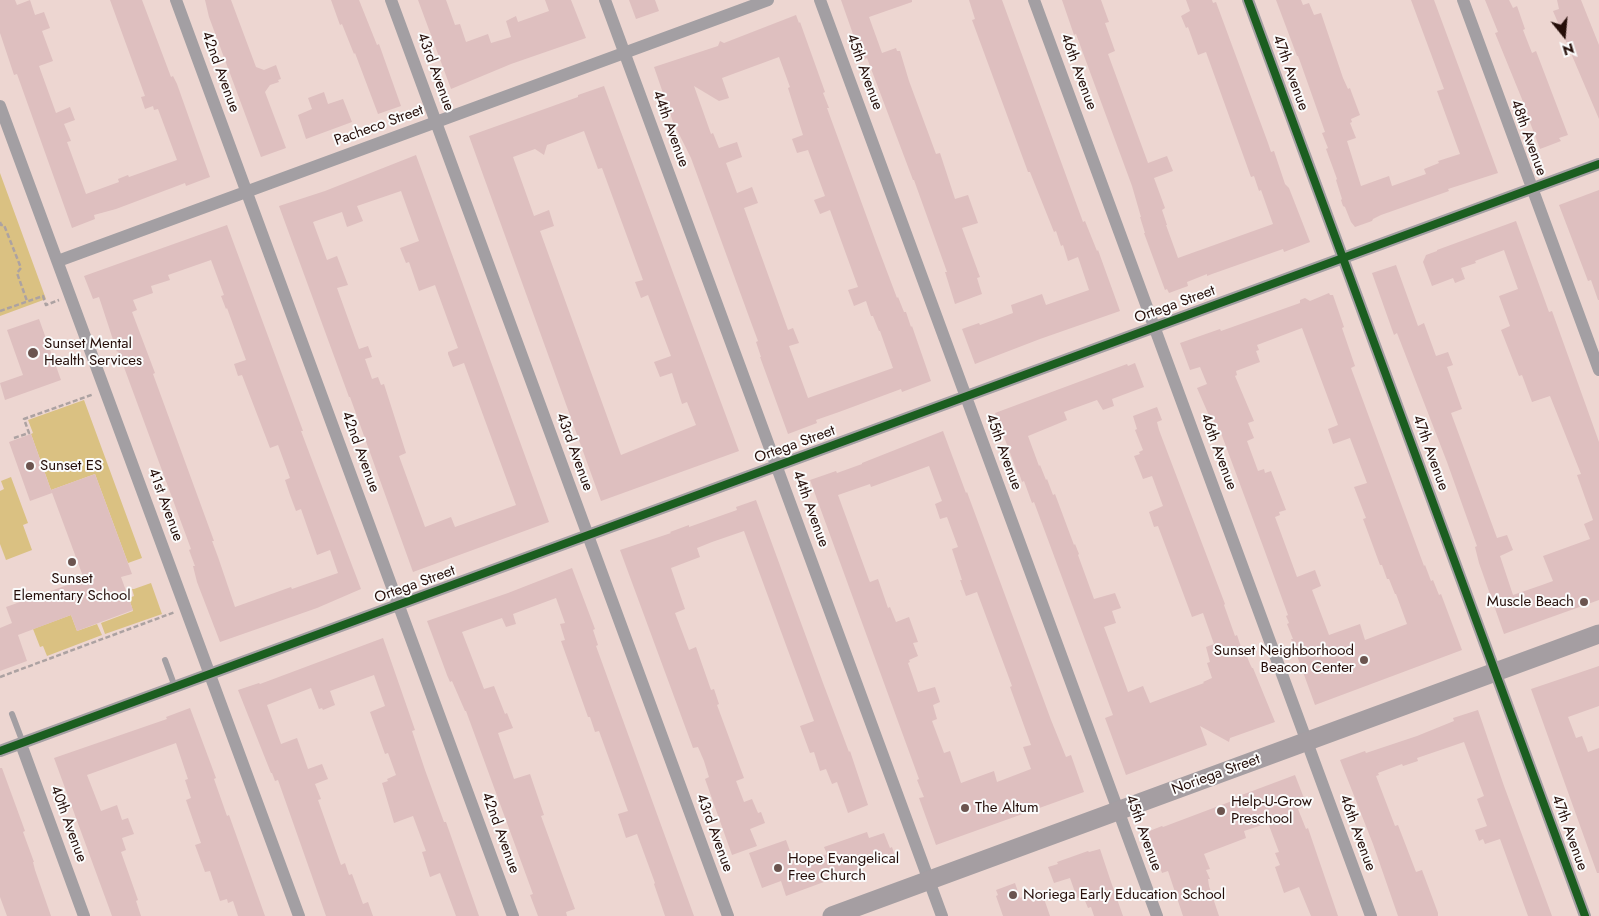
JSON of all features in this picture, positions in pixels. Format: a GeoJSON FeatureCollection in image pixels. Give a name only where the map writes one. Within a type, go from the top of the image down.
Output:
{"type":"FeatureCollection","features":[{"type":"Feature","properties":{"kind":"street","name":"42nd Avenue"},"geometry":{"type":"LineString","coordinates":[[176,0],[513,916]]}},
{"type":"Feature","properties":{"kind":"street","name":"43rd Avenue"},"geometry":{"type":"LineString","coordinates":[[391,0],[728,916]]}},
{"type":"Feature","properties":{"kind":"street","name":"44th Avenue"},"geometry":{"type":"LineString","coordinates":[[605,0],[942,916]]}},
{"type":"Feature","properties":{"kind":"street","name":"Pacheco Street"},"geometry":{"type":"LineString","coordinates":[[58,261],[768,0]]}},
{"type":"Feature","properties":{"kind":"street","name":"45th Avenue"},"geometry":{"type":"LineString","coordinates":[[820,0],[1157,916]]}},
{"type":"Feature","properties":{"kind":"street","name":"46th Avenue"},"geometry":{"type":"LineString","coordinates":[[1034,0],[1371,916]]}},
{"type":"Feature","properties":{"kind":"street","name":"47th Avenue"},"geometry":{"type":"LineString","coordinates":[[1248,0],[1585,916]]}},
{"type":"Feature","properties":{"kind":"street","name":"48th Avenue"},"geometry":{"type":"LineString","coordinates":[[1463,0],[1599,370]]}},
{"type":"Feature","properties":{"kind":"street","name":"41st Avenue"},"geometry":{"type":"LineString","coordinates":[[0,106],[298,916]]}},
{"type":"Feature","properties":{"kind":"street","name":"Ortega Street"},"geometry":{"type":"LineString","coordinates":[[0,752],[1599,164]]}},
{"type":"Feature","properties":{"kind":"street","name":"Noriega Street"},"geometry":{"type":"LineString","coordinates":[[832,916],[1599,634]]}},
{"type":"Feature","properties":{"kind":"street","name":"40th Avenue"},"geometry":{"type":"LineString","coordinates":[[22,744],[84,916]]}},
{"type":"Feature","properties":{"kind":"lane"},"geometry":{"type":"LineString","coordinates":[[165,660],[175,687]]}},
{"type":"Feature","properties":{"kind":"lane"},"geometry":{"type":"LineString","coordinates":[[12,714],[22,744]]}},
{"type":"Feature","properties":{"kind":"path"},"geometry":{"type":"LineString","coordinates":[[0,222],[1,225],[4,225],[21,268],[17,273],[27,301]]}},
{"type":"Feature","properties":{"kind":"path"},"geometry":{"type":"LineString","coordinates":[[0,311],[43,296],[46,305]]}},
{"type":"Feature","properties":{"kind":"path"},"geometry":{"type":"LineString","coordinates":[[14,438],[30,433],[24,419],[105,391]]}},
{"type":"Feature","properties":{"kind":"path"},"geometry":{"type":"LineString","coordinates":[[0,677],[185,608]]}},
{"type":"Feature","properties":{"kind":"shaded area"},"geometry":{"type":"Polygon","coordinates":[[[0,173],[46,299],[0,316],[0,173]]]}},
{"type":"Feature","properties":{"kind":"shaded area"},"geometry":{"type":"Polygon","coordinates":[[[84,400],[142,558],[128,563],[95,474],[51,490],[31,434],[33,433],[28,420],[84,400]]]}},
{"type":"Feature","properties":{"kind":"shaded area"},"geometry":{"type":"Polygon","coordinates":[[[11,477],[28,523],[23,525],[32,550],[6,560],[0,544],[0,491],[4,489],[1,481],[11,477]]]}},
{"type":"Feature","properties":{"kind":"shaded area"},"geometry":{"type":"Polygon","coordinates":[[[151,583],[162,614],[105,634],[101,623],[133,611],[129,598],[134,596],[132,589],[151,583]]]}},
{"type":"Feature","properties":{"kind":"shaded area"},"geometry":{"type":"Polygon","coordinates":[[[71,615],[77,631],[97,624],[102,635],[47,656],[43,646],[40,647],[33,629],[71,615]]]}},
{"type":"Feature","properties":{"kind":"building"},"geometry":{"type":"Polygon","coordinates":[[[0,0],[15,0],[17,5],[30,0],[35,15],[44,12],[50,28],[42,31],[53,61],[39,66],[56,113],[70,107],[75,120],[64,124],[71,141],[67,142],[86,194],[119,182],[118,179],[128,175],[129,177],[177,160],[158,109],[154,110],[153,106],[145,109],[141,97],[145,96],[110,0],[142,0],[171,77],[173,76],[177,84],[210,177],[186,186],[185,183],[116,209],[94,215],[95,219],[72,228],[17,74],[14,75],[0,33],[0,0]]]}},
{"type":"Feature","properties":{"kind":"building"},"geometry":{"type":"Polygon","coordinates":[[[205,0],[231,0],[256,67],[264,70],[276,65],[281,79],[278,80],[279,82],[270,85],[265,92],[286,148],[261,157],[209,17],[205,0]]]}},
{"type":"Feature","properties":{"kind":"building"},"geometry":{"type":"Polygon","coordinates":[[[331,0],[359,0],[377,45],[379,44],[401,106],[378,114],[355,53],[342,24],[340,25],[331,0]]]}},
{"type":"Feature","properties":{"kind":"building"},"geometry":{"type":"Polygon","coordinates":[[[418,0],[446,0],[455,25],[460,24],[466,42],[488,34],[491,43],[511,37],[506,21],[516,16],[518,22],[549,11],[545,0],[571,0],[586,38],[511,64],[451,89],[418,0]]]}},
{"type":"Feature","properties":{"kind":"building"},"geometry":{"type":"Polygon","coordinates":[[[629,0],[655,0],[659,11],[636,19],[629,0]]]}},
{"type":"Feature","properties":{"kind":"building"},"geometry":{"type":"Polygon","coordinates":[[[841,0],[912,0],[912,2],[869,17],[882,53],[896,48],[897,51],[900,51],[936,154],[940,153],[955,199],[968,195],[978,223],[962,228],[980,277],[977,278],[982,294],[955,304],[945,272],[947,272],[914,180],[867,58],[865,59],[857,36],[854,37],[841,0]]]}},
{"type":"Feature","properties":{"kind":"building"},"geometry":{"type":"Polygon","coordinates":[[[969,0],[1002,0],[1083,222],[1085,221],[1098,250],[1120,311],[975,364],[962,329],[979,323],[980,325],[1013,313],[1011,305],[1042,294],[1046,305],[1089,290],[1078,257],[1068,261],[1063,245],[1061,246],[1056,231],[1054,232],[1030,172],[1028,172],[972,20],[975,19],[969,0]]]}},
{"type":"Feature","properties":{"kind":"building"},"geometry":{"type":"Polygon","coordinates":[[[1062,0],[1101,0],[1109,22],[1105,23],[1115,51],[1108,54],[1148,163],[1167,156],[1173,171],[1154,178],[1165,208],[1162,210],[1166,225],[1178,258],[1273,224],[1261,190],[1259,191],[1254,176],[1251,177],[1206,52],[1198,55],[1188,27],[1186,28],[1181,16],[1190,11],[1186,0],[1212,0],[1213,3],[1216,2],[1271,152],[1274,151],[1285,184],[1289,188],[1310,242],[1284,252],[1283,249],[1207,276],[1207,274],[1187,282],[1188,286],[1169,293],[1167,289],[1165,290],[1144,233],[1132,186],[1062,0]]]}},
{"type":"Feature","properties":{"kind":"building"},"geometry":{"type":"Polygon","coordinates":[[[1276,0],[1301,0],[1303,5],[1309,3],[1314,15],[1321,13],[1343,78],[1348,89],[1350,88],[1360,115],[1351,119],[1352,122],[1350,123],[1356,138],[1347,141],[1361,186],[1389,176],[1392,186],[1426,174],[1424,169],[1439,163],[1438,161],[1460,154],[1437,91],[1444,89],[1411,0],[1434,0],[1498,173],[1448,189],[1449,191],[1381,215],[1372,221],[1355,227],[1343,206],[1337,179],[1322,133],[1325,132],[1276,0]]]}},
{"type":"Feature","properties":{"kind":"building"},"geometry":{"type":"Polygon","coordinates":[[[1485,0],[1509,0],[1513,8],[1517,6],[1525,29],[1523,30],[1532,53],[1536,51],[1568,135],[1559,138],[1561,141],[1540,149],[1495,33],[1498,32],[1485,0]]]}},
{"type":"Feature","properties":{"kind":"building"},"geometry":{"type":"Polygon","coordinates":[[[1557,0],[1581,0],[1599,45],[1599,119],[1553,11],[1559,9],[1557,0]]]}},
{"type":"Feature","properties":{"kind":"building"},"geometry":{"type":"Polygon","coordinates":[[[796,15],[825,92],[823,93],[829,108],[827,108],[877,245],[897,298],[912,326],[931,381],[902,392],[901,389],[816,420],[817,423],[788,434],[760,357],[756,342],[758,341],[691,158],[673,122],[654,67],[718,46],[720,41],[724,43],[796,15]],[[779,57],[722,78],[729,98],[719,101],[694,86],[711,134],[713,133],[719,148],[737,142],[742,157],[726,163],[737,193],[752,187],[758,203],[744,208],[788,330],[793,328],[799,343],[789,346],[808,398],[893,368],[880,331],[873,316],[871,316],[866,301],[854,306],[848,290],[858,287],[830,210],[820,214],[814,200],[825,196],[808,150],[797,153],[792,139],[803,135],[788,88],[790,87],[779,57]]]}},
{"type":"Feature","properties":{"kind":"building"},"geometry":{"type":"Polygon","coordinates":[[[604,86],[739,451],[601,501],[469,136],[578,97],[578,95],[604,86]],[[584,131],[547,145],[544,155],[535,149],[513,157],[534,216],[549,210],[554,226],[540,231],[621,455],[696,425],[687,402],[682,404],[672,373],[660,377],[654,362],[671,356],[648,295],[641,298],[635,282],[643,280],[602,168],[598,169],[584,131]]]}},
{"type":"Feature","properties":{"kind":"building"},"geometry":{"type":"Polygon","coordinates":[[[324,92],[328,104],[343,99],[352,122],[306,139],[298,115],[312,109],[308,98],[324,92]]]}},
{"type":"Feature","properties":{"kind":"building"},"geometry":{"type":"Polygon","coordinates":[[[416,155],[549,522],[413,572],[279,206],[325,191],[416,155]],[[401,191],[357,206],[363,221],[347,227],[342,212],[313,222],[327,260],[337,256],[348,285],[337,288],[359,349],[368,346],[372,357],[365,359],[372,379],[378,377],[381,385],[384,384],[406,453],[399,456],[425,527],[451,517],[455,527],[516,505],[464,363],[453,367],[448,354],[448,352],[458,348],[435,285],[419,291],[409,262],[406,263],[400,248],[419,241],[401,191]]]}},
{"type":"Feature","properties":{"kind":"building"},"geometry":{"type":"Polygon","coordinates":[[[1599,190],[1598,300],[1591,280],[1588,281],[1559,205],[1599,190]]]}},
{"type":"Feature","properties":{"kind":"building"},"geometry":{"type":"Polygon","coordinates":[[[1516,221],[1549,312],[1552,311],[1599,442],[1599,600],[1504,634],[1479,563],[1475,547],[1477,546],[1447,462],[1397,333],[1394,335],[1372,273],[1396,265],[1418,326],[1424,323],[1436,356],[1448,352],[1453,365],[1447,367],[1462,409],[1451,413],[1497,538],[1507,535],[1513,550],[1500,556],[1513,595],[1542,585],[1553,581],[1543,556],[1590,539],[1584,524],[1593,520],[1577,475],[1581,474],[1550,396],[1532,402],[1522,375],[1519,376],[1501,330],[1510,326],[1499,296],[1518,289],[1504,250],[1461,268],[1465,279],[1455,283],[1453,278],[1432,286],[1423,262],[1426,255],[1437,250],[1516,221]]]}},
{"type":"Feature","properties":{"kind":"building"},"geometry":{"type":"Polygon","coordinates":[[[227,225],[303,431],[301,431],[361,589],[317,608],[220,642],[197,582],[193,566],[195,566],[189,550],[191,549],[117,352],[99,297],[93,299],[84,276],[227,225]],[[211,260],[168,275],[170,280],[151,286],[153,293],[133,300],[137,310],[132,312],[214,541],[212,541],[235,607],[338,573],[330,550],[317,555],[301,509],[296,511],[290,495],[285,480],[290,478],[278,445],[270,448],[242,375],[238,376],[234,364],[246,360],[221,296],[224,295],[211,260]]]}},
{"type":"Feature","properties":{"kind":"building"},"geometry":{"type":"Polygon","coordinates":[[[1329,293],[1333,295],[1355,366],[1351,368],[1424,566],[1431,581],[1433,580],[1439,595],[1441,594],[1462,650],[1315,705],[1291,639],[1293,639],[1286,616],[1288,615],[1221,433],[1219,434],[1213,419],[1211,420],[1197,388],[1207,384],[1200,367],[1190,370],[1180,343],[1220,329],[1221,331],[1300,303],[1300,300],[1305,298],[1310,301],[1329,293]],[[1302,328],[1257,345],[1259,350],[1256,351],[1260,362],[1236,371],[1237,375],[1235,376],[1254,421],[1248,423],[1254,438],[1247,441],[1258,471],[1264,469],[1265,473],[1271,471],[1286,510],[1279,512],[1280,515],[1275,517],[1297,577],[1315,570],[1321,586],[1312,590],[1329,635],[1360,624],[1365,640],[1407,624],[1396,594],[1389,579],[1387,579],[1382,565],[1380,565],[1363,519],[1366,518],[1354,487],[1367,483],[1350,438],[1333,444],[1328,429],[1338,425],[1302,328]]]}},
{"type":"Feature","properties":{"kind":"building","name":"Sunset Mental Health Services"},"geometry":{"type":"Polygon","coordinates":[[[39,319],[61,380],[5,400],[0,383],[23,375],[7,330],[39,319]]]}},
{"type":"Feature","properties":{"kind":"building"},"geometry":{"type":"Polygon","coordinates":[[[1135,363],[1144,387],[1112,399],[1114,406],[1103,410],[1097,400],[1064,412],[1067,420],[1028,436],[1039,466],[1047,479],[1053,495],[1055,494],[1079,554],[1094,599],[1115,593],[1121,608],[1112,611],[1116,623],[1104,627],[1128,692],[1143,686],[1150,703],[1204,683],[1212,678],[1207,663],[1210,662],[1206,647],[1214,644],[1203,613],[1192,617],[1158,526],[1154,527],[1149,512],[1163,506],[1152,476],[1143,479],[1134,456],[1140,454],[1139,452],[1143,450],[1135,430],[1137,429],[1133,416],[1157,407],[1162,420],[1157,422],[1159,430],[1225,604],[1235,636],[1237,635],[1242,650],[1244,649],[1253,668],[1275,722],[1230,738],[1229,742],[1200,726],[1207,745],[1126,775],[1105,718],[1113,715],[1034,502],[1032,503],[1024,481],[1022,482],[1018,474],[995,413],[1127,364],[1128,366],[1135,363]]]}},
{"type":"Feature","properties":{"kind":"building"},"geometry":{"type":"Polygon","coordinates":[[[943,431],[1051,720],[1066,757],[1071,755],[1084,792],[936,845],[919,798],[924,797],[917,780],[919,779],[810,480],[836,471],[837,473],[943,431]],[[929,466],[871,487],[870,484],[838,495],[870,582],[878,579],[888,608],[890,607],[896,622],[909,617],[918,642],[913,643],[918,656],[909,660],[910,662],[908,663],[918,692],[935,687],[940,702],[933,705],[937,719],[932,721],[944,753],[950,751],[961,783],[994,771],[997,782],[1031,769],[1023,747],[1031,745],[1010,687],[1012,686],[977,592],[966,596],[960,580],[962,580],[952,549],[958,547],[947,517],[940,519],[935,504],[942,501],[929,466]]]}},
{"type":"Feature","properties":{"kind":"building","name":"Sunset ES"},"geometry":{"type":"Polygon","coordinates":[[[31,434],[52,493],[30,501],[9,442],[31,434]]]}},
{"type":"Feature","properties":{"kind":"building","name":"Sunset Elementary School"},"geometry":{"type":"Polygon","coordinates":[[[95,474],[132,574],[121,577],[133,610],[77,631],[71,615],[18,635],[27,661],[0,671],[0,628],[12,623],[6,607],[84,579],[51,490],[95,474]]]}},
{"type":"Feature","properties":{"kind":"building"},"geometry":{"type":"Polygon","coordinates":[[[756,500],[850,751],[868,805],[848,813],[837,782],[832,784],[826,769],[820,771],[814,752],[810,753],[800,726],[814,721],[744,531],[712,542],[697,548],[700,557],[671,568],[685,609],[675,613],[689,650],[696,647],[711,690],[714,689],[719,704],[717,705],[744,778],[736,781],[744,802],[752,799],[758,813],[761,812],[765,823],[750,829],[757,846],[732,855],[705,779],[709,777],[704,761],[698,747],[693,748],[620,550],[737,510],[736,507],[756,500]]]}},
{"type":"Feature","properties":{"kind":"building"},"geometry":{"type":"Polygon","coordinates":[[[572,568],[595,629],[593,630],[598,645],[596,646],[694,916],[665,916],[637,834],[626,838],[618,814],[628,811],[599,731],[595,732],[590,717],[588,717],[561,641],[565,640],[560,624],[565,623],[556,598],[513,614],[516,624],[506,627],[502,618],[462,632],[484,689],[494,686],[505,714],[507,713],[513,728],[498,733],[514,779],[530,774],[544,815],[541,816],[575,909],[566,912],[567,916],[538,916],[530,895],[533,894],[466,711],[452,681],[450,682],[427,621],[508,593],[572,568]]]}},
{"type":"Feature","properties":{"kind":"building"},"geometry":{"type":"Polygon","coordinates":[[[383,638],[415,730],[412,731],[425,770],[444,822],[446,822],[479,916],[456,916],[440,873],[430,877],[422,852],[426,851],[413,816],[394,823],[382,783],[396,775],[388,753],[385,754],[370,712],[385,706],[374,675],[330,691],[335,705],[323,710],[322,708],[319,709],[311,688],[267,705],[281,744],[297,738],[308,769],[322,764],[328,779],[315,784],[321,799],[318,800],[341,865],[345,863],[349,875],[352,874],[363,904],[368,902],[373,916],[326,916],[278,780],[275,781],[271,773],[238,690],[260,684],[383,638]]]}},
{"type":"Feature","properties":{"kind":"building"},"geometry":{"type":"Polygon","coordinates":[[[1599,666],[1599,706],[1568,717],[1576,738],[1582,736],[1588,752],[1599,748],[1599,873],[1597,873],[1531,689],[1599,666]]]}},
{"type":"Feature","properties":{"kind":"building"},"geometry":{"type":"Polygon","coordinates":[[[190,708],[216,778],[214,779],[227,816],[229,815],[265,916],[238,916],[233,901],[228,903],[227,899],[220,901],[210,871],[205,872],[195,845],[201,843],[186,800],[191,798],[185,780],[188,779],[176,743],[87,775],[101,811],[117,805],[122,820],[128,818],[134,834],[122,838],[126,850],[121,852],[138,900],[136,901],[141,916],[112,916],[54,758],[167,719],[166,717],[190,708]]]}},
{"type":"Feature","properties":{"kind":"building"},"geometry":{"type":"Polygon","coordinates":[[[1478,710],[1552,916],[1528,916],[1500,839],[1485,844],[1483,839],[1479,841],[1475,830],[1487,826],[1477,799],[1484,796],[1464,742],[1417,758],[1418,761],[1403,766],[1402,764],[1378,773],[1379,775],[1376,776],[1395,826],[1398,825],[1416,872],[1422,870],[1438,913],[1438,916],[1398,916],[1373,844],[1340,760],[1417,736],[1454,721],[1453,718],[1478,710]]]}},
{"type":"Feature","properties":{"kind":"building"},"geometry":{"type":"Polygon","coordinates":[[[0,768],[2,768],[25,831],[23,832],[51,916],[7,916],[0,897],[0,768]]]}},
{"type":"Feature","properties":{"kind":"building"},"geometry":{"type":"Polygon","coordinates":[[[1295,775],[1307,806],[1298,809],[1306,829],[1308,828],[1338,916],[1311,916],[1299,887],[1284,893],[1275,867],[1280,865],[1275,853],[1279,852],[1268,823],[1244,831],[1246,838],[1204,854],[1210,869],[1206,870],[1210,879],[1208,879],[1209,886],[1219,916],[1183,916],[1168,871],[1162,873],[1147,832],[1232,801],[1231,799],[1295,775]]]}},
{"type":"Feature","properties":{"kind":"building"},"geometry":{"type":"Polygon","coordinates":[[[867,832],[869,838],[884,833],[896,859],[879,865],[878,862],[786,896],[781,881],[762,888],[749,853],[786,840],[795,865],[827,854],[824,847],[867,832]]]}},
{"type":"Feature","properties":{"kind":"building"},"geometry":{"type":"Polygon","coordinates":[[[1100,849],[1123,916],[1094,916],[1091,907],[1088,908],[1083,896],[1077,898],[1070,878],[1054,883],[1048,867],[1088,851],[1100,849]]]}},
{"type":"Feature","properties":{"kind":"building"},"geometry":{"type":"Polygon","coordinates":[[[1015,883],[1020,898],[1041,890],[1050,916],[1003,916],[996,896],[998,895],[996,890],[1015,883]]]}},
{"type":"Feature","properties":{"kind":"cycle path"},"geometry":{"type":"LineString","coordinates":[[1248,0],[1585,916]]}},
{"type":"Feature","properties":{"kind":"cycle path"},"geometry":{"type":"LineString","coordinates":[[0,751],[1599,164]]}},
{"type":"Feature","properties":{"kind":"place","name":"Sunset Mental Health Services"},"geometry":{"type":"Point","coordinates":[33,353]}},
{"type":"Feature","properties":{"kind":"place","name":"Sunset ES"},"geometry":{"type":"Point","coordinates":[30,466]}},
{"type":"Feature","properties":{"kind":"place","name":"Sunset Elementary School"},"geometry":{"type":"Point","coordinates":[72,562]}},
{"type":"Feature","properties":{"kind":"place","name":"Muscle Beach"},"geometry":{"type":"Point","coordinates":[1584,602]}},
{"type":"Feature","properties":{"kind":"place","name":"Sunset Neighborhood Beacon Center"},"geometry":{"type":"Point","coordinates":[1364,660]}},
{"type":"Feature","properties":{"kind":"place","name":"The Altum"},"geometry":{"type":"Point","coordinates":[965,808]}},
{"type":"Feature","properties":{"kind":"place","name":"Help-U-Grow Preschool"},"geometry":{"type":"Point","coordinates":[1221,811]}},
{"type":"Feature","properties":{"kind":"place","name":"Hope Evangelical Free Church"},"geometry":{"type":"Point","coordinates":[778,868]}},
{"type":"Feature","properties":{"kind":"place","name":"Noriega Early Education School"},"geometry":{"type":"Point","coordinates":[1013,895]}}]}
